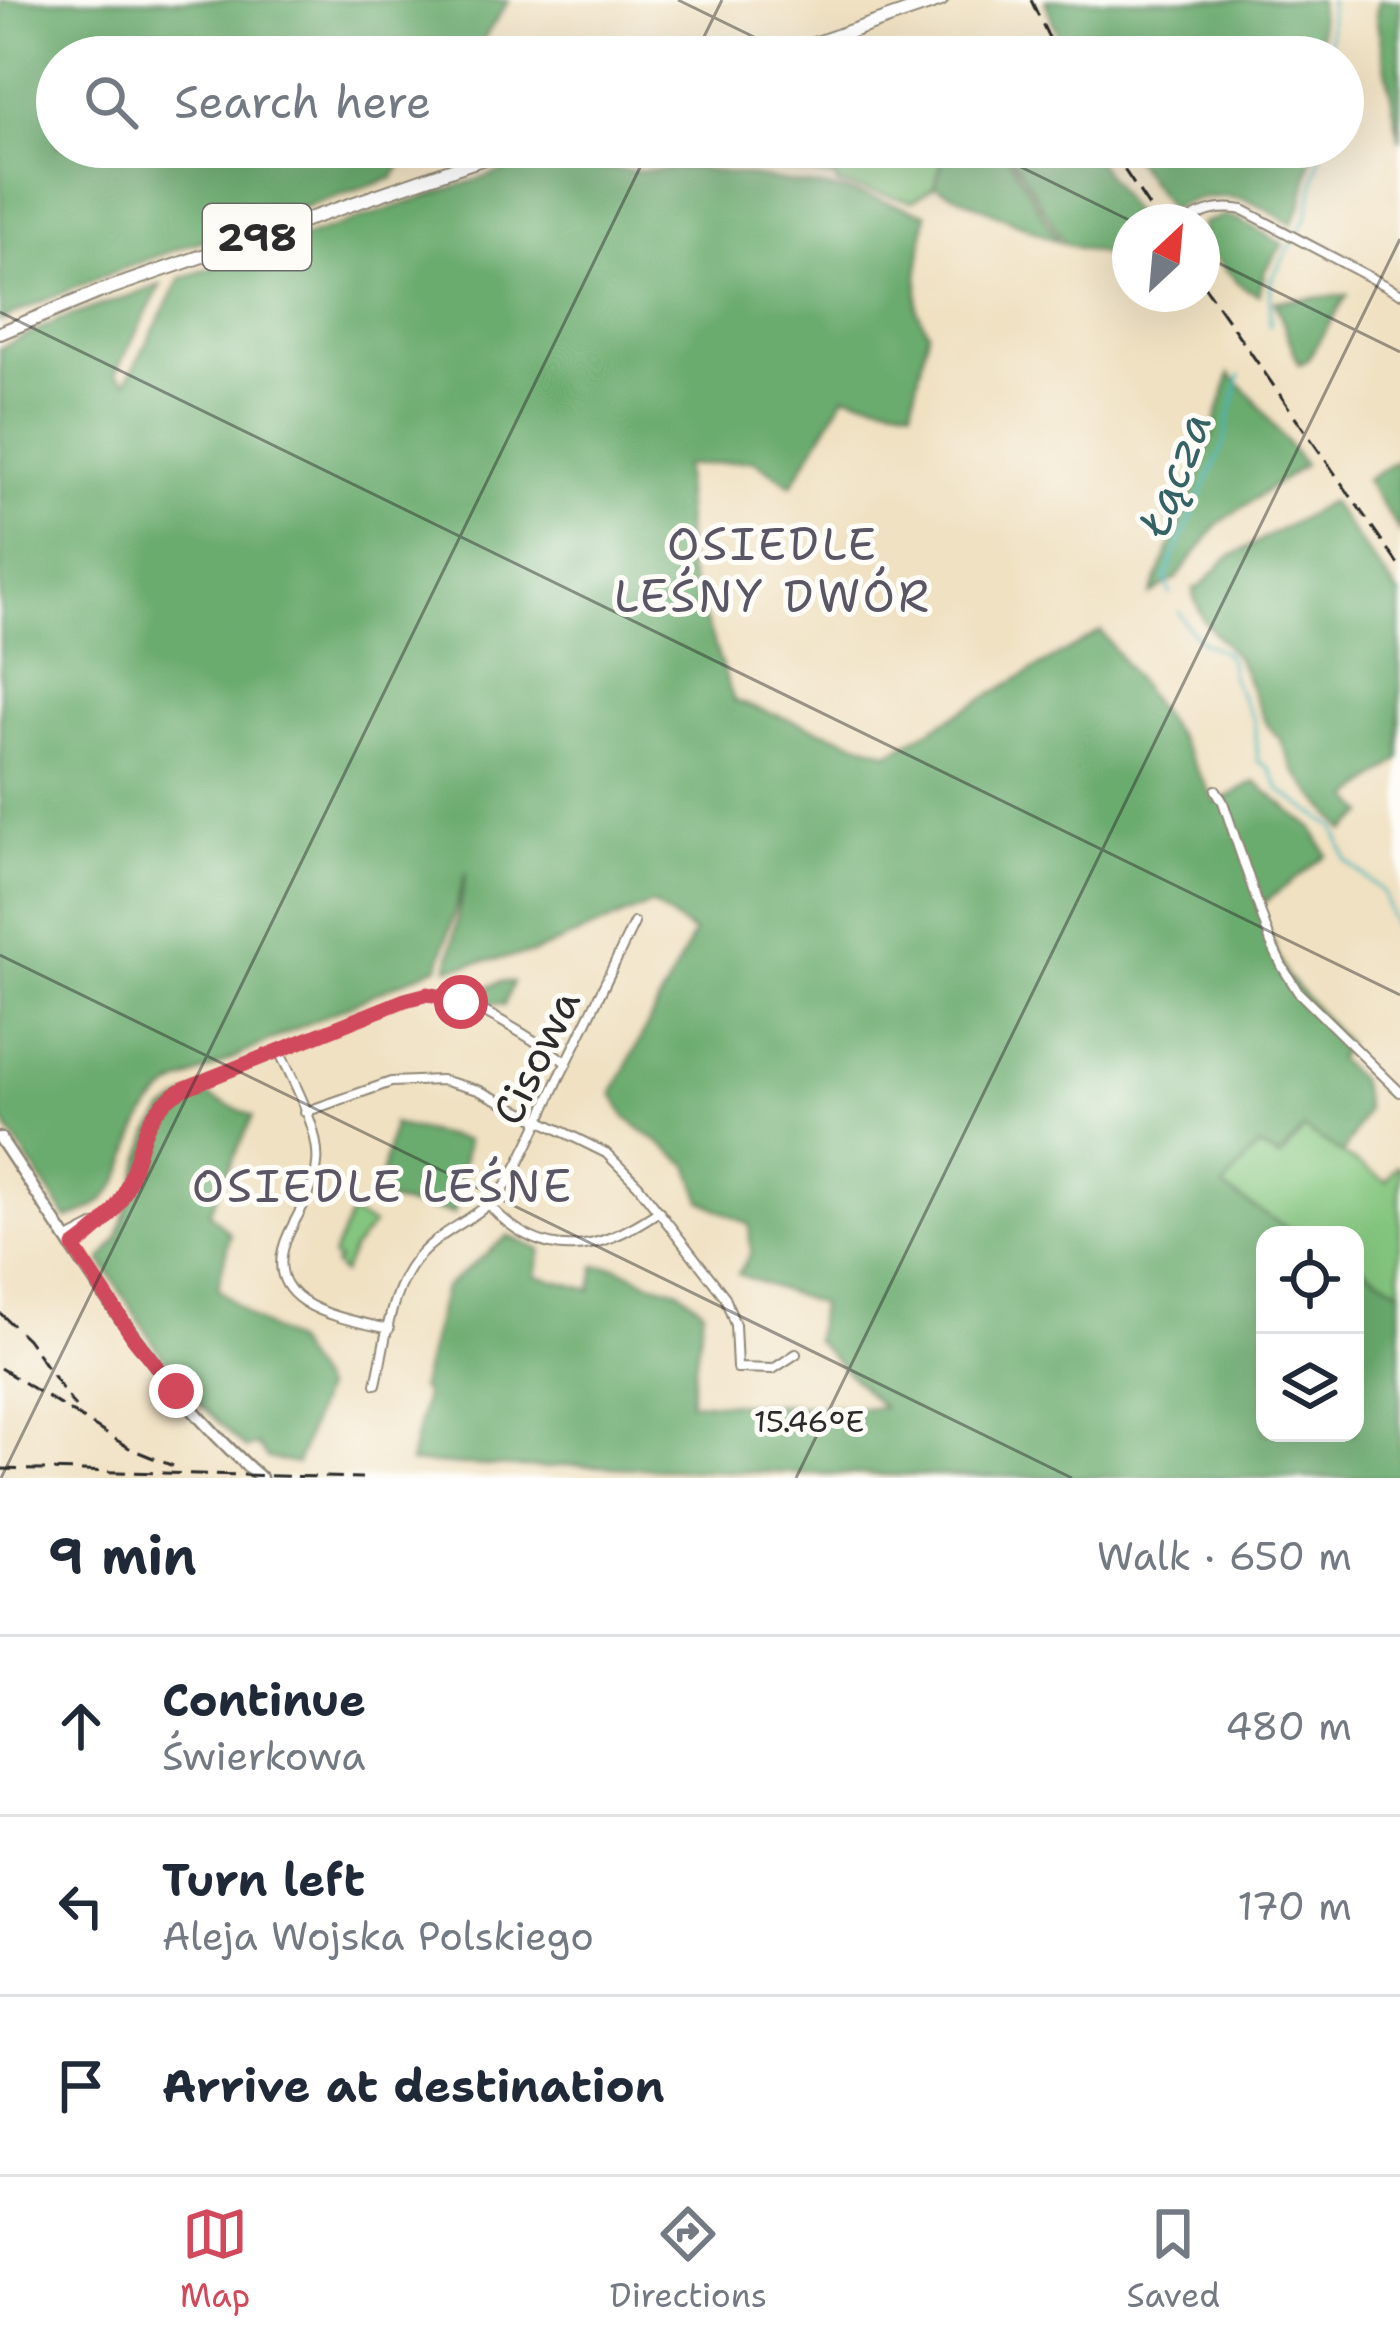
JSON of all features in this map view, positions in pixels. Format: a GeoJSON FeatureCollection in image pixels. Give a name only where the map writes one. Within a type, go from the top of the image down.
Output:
{"type":"FeatureCollection","features":[{"type":"Feature","properties":{"kind":"main road"},"geometry":{"type":"LineString","coordinates":[[837,36],[941,0]]}},
{"type":"Feature","properties":{"kind":"main road","name":"298"},"geometry":{"type":"LineString","coordinates":[[0,333],[99,292],[456,168]]}},
{"type":"Feature","properties":{"kind":"main road"},"geometry":{"type":"LineString","coordinates":[[0,1138],[133,1337],[218,1438],[261,1478]]}},
{"type":"Feature","properties":{"kind":"street"},"geometry":{"type":"LineString","coordinates":[[1220,208],[1243,211],[1400,293]]}},
{"type":"Feature","properties":{"kind":"street"},"geometry":{"type":"LineString","coordinates":[[1216,790],[1283,968],[1298,992],[1400,1092]]}},
{"type":"Feature","properties":{"kind":"street","name":"Cisowa"},"geometry":{"type":"LineString","coordinates":[[376,1384],[398,1291],[420,1254],[489,1205],[511,1177],[634,923]]}},
{"type":"Feature","properties":{"kind":"street"},"geometry":{"type":"LineString","coordinates":[[71,1243],[90,1236],[123,1197],[146,1125],[162,1103],[183,1089],[405,1000],[428,994],[461,1002],[542,1044],[567,1063]]}},
{"type":"Feature","properties":{"kind":"street"},"geometry":{"type":"LineString","coordinates":[[279,1051],[315,1138],[317,1164],[283,1248],[286,1280],[298,1298],[316,1310],[389,1329]]}},
{"type":"Feature","properties":{"kind":"street"},"geometry":{"type":"LineString","coordinates":[[305,1112],[380,1084],[447,1081],[478,1090],[606,1153],[627,1172],[725,1298],[735,1325],[737,1368],[773,1369],[796,1354]]}},
{"type":"Feature","properties":{"kind":"street"},"geometry":{"type":"LineString","coordinates":[[489,1205],[519,1232],[568,1246],[610,1240],[659,1211]]}},
{"type":"Feature","properties":{"kind":"green space"},"geometry":{"type":"Polygon","coordinates":[[[1,0],[509,0],[486,36],[36,36],[36,168],[399,168],[393,178],[144,261],[0,321],[1,0]]]}},
{"type":"Feature","properties":{"kind":"green space"},"geometry":{"type":"Polygon","coordinates":[[[1045,0],[1319,0],[1320,36],[1058,36],[1045,0]]]}},
{"type":"Feature","properties":{"kind":"green space"},"geometry":{"type":"Polygon","coordinates":[[[1378,0],[1400,0],[1400,141],[1376,17],[1378,0]]]}},
{"type":"Feature","properties":{"kind":"green space"},"geometry":{"type":"Polygon","coordinates":[[[513,168],[698,168],[852,192],[926,213],[917,310],[928,332],[912,408],[845,395],[792,485],[753,460],[684,466],[687,568],[734,701],[889,753],[1101,631],[1179,739],[1216,803],[1255,782],[1313,829],[1327,855],[1258,907],[1287,976],[1347,1044],[1337,1059],[1359,1079],[1366,1109],[1343,1154],[1304,1129],[1279,1157],[1258,1146],[1223,1188],[1284,1226],[1256,1226],[1256,1442],[1364,1442],[1364,1268],[1400,1290],[1400,1478],[879,1475],[410,1463],[425,1395],[420,1388],[444,1288],[508,1236],[541,1250],[536,1276],[591,1290],[595,1266],[617,1267],[680,1290],[703,1310],[690,1402],[883,1408],[815,1340],[819,1304],[738,1274],[751,1253],[749,1225],[702,1201],[689,1165],[626,1118],[613,1093],[694,933],[652,904],[533,953],[448,968],[466,872],[439,966],[170,1089],[139,1128],[109,1195],[67,1219],[0,1117],[0,348],[59,320],[161,285],[115,374],[126,382],[181,278],[513,168]]]}},
{"type":"Feature","properties":{"kind":"green space"},"geometry":{"type":"Polygon","coordinates":[[[774,168],[834,168],[836,178],[774,168]]]}},
{"type":"Feature","properties":{"kind":"green space"},"geometry":{"type":"Polygon","coordinates":[[[834,168],[940,168],[935,186],[913,201],[837,184],[834,168]]]}},
{"type":"Feature","properties":{"kind":"green space"},"geometry":{"type":"Polygon","coordinates":[[[940,168],[1015,168],[1059,242],[935,186],[940,168]]]}},
{"type":"Feature","properties":{"kind":"green space"},"geometry":{"type":"Polygon","coordinates":[[[1019,168],[1102,168],[1127,204],[1112,204],[1112,257],[1065,244],[1019,168]]]}},
{"type":"Feature","properties":{"kind":"green space"},"geometry":{"type":"Polygon","coordinates":[[[1140,168],[1309,168],[1292,224],[1239,199],[1166,204],[1140,168]]]}},
{"type":"Feature","properties":{"kind":"green space"},"geometry":{"type":"Polygon","coordinates":[[[1220,217],[1238,219],[1283,244],[1265,270],[1259,295],[1243,287],[1220,263],[1220,217]]]}},
{"type":"Feature","properties":{"kind":"green space"},"geometry":{"type":"Polygon","coordinates":[[[1347,295],[1307,360],[1299,365],[1275,301],[1347,295]]]}},
{"type":"Feature","properties":{"kind":"green space"},"geometry":{"type":"Polygon","coordinates":[[[1230,374],[1304,465],[1218,524],[1176,579],[1151,594],[1197,482],[1230,374]]]}},
{"type":"Feature","properties":{"kind":"green space"},"geometry":{"type":"Polygon","coordinates":[[[1400,459],[1400,532],[1366,480],[1400,459]]]}},
{"type":"Feature","properties":{"kind":"green space"},"geometry":{"type":"Polygon","coordinates":[[[1330,502],[1400,596],[1400,759],[1352,798],[1366,814],[1345,831],[1295,772],[1280,739],[1266,724],[1238,659],[1204,621],[1193,595],[1194,588],[1225,560],[1330,502]]]}},
{"type":"Feature","properties":{"kind":"green space"},"geometry":{"type":"Polygon","coordinates":[[[513,982],[504,1005],[471,994],[513,982]]]}},
{"type":"Feature","properties":{"kind":"green space"},"geometry":{"type":"Polygon","coordinates":[[[197,1091],[253,1116],[209,1212],[230,1234],[218,1288],[252,1318],[292,1342],[323,1389],[297,1464],[267,1458],[256,1444],[246,1449],[199,1403],[160,1353],[101,1261],[118,1237],[150,1133],[166,1109],[197,1091]]]}},
{"type":"Feature","properties":{"kind":"green space"},"geometry":{"type":"Polygon","coordinates":[[[393,1124],[467,1141],[454,1214],[376,1199],[393,1124]]]}},
{"type":"Feature","properties":{"kind":"green space"},"geometry":{"type":"Polygon","coordinates":[[[1304,1129],[1386,1182],[1400,1167],[1400,1290],[1364,1268],[1364,1226],[1284,1226],[1222,1188],[1258,1147],[1280,1159],[1304,1129]]]}},
{"type":"Feature","properties":{"kind":"green space"},"geometry":{"type":"Polygon","coordinates":[[[351,1214],[373,1225],[353,1249],[342,1274],[334,1264],[338,1260],[332,1257],[351,1214]]]}},
{"type":"Feature","properties":{"kind":"waterway","name":"Łącza"},"geometry":{"type":"LineString","coordinates":[[1329,36],[1330,0]]}},
{"type":"Feature","properties":{"kind":"waterway","name":"Łącza"},"geometry":{"type":"LineString","coordinates":[[1298,234],[1317,168]]}},
{"type":"Feature","properties":{"kind":"waterway","name":"Łącza"},"geometry":{"type":"LineString","coordinates":[[1270,326],[1271,279],[1292,244]]}},
{"type":"Feature","properties":{"kind":"waterway","name":"Łącza"},"geometry":{"type":"LineString","coordinates":[[1170,594],[1166,578],[1222,448],[1240,375]]}},
{"type":"Feature","properties":{"kind":"waterway","name":"Łącza"},"geometry":{"type":"LineString","coordinates":[[1179,612],[1201,641],[1230,660],[1232,679],[1254,721],[1258,761],[1269,768],[1281,791],[1335,828],[1347,861],[1383,892],[1400,947]]}},
{"type":"Feature","properties":{"kind":"railway"},"geometry":{"type":"LineString","coordinates":[[1031,0],[1048,36]]}},
{"type":"Feature","properties":{"kind":"railway"},"geometry":{"type":"LineString","coordinates":[[1123,168],[1147,204]]}},
{"type":"Feature","properties":{"kind":"railway"},"geometry":{"type":"LineString","coordinates":[[1220,309],[1400,567]]}},
{"type":"Feature","properties":{"kind":"railway"},"geometry":{"type":"LineString","coordinates":[[0,1313],[27,1339],[75,1407]]}},
{"type":"Feature","properties":{"kind":"railway"},"geometry":{"type":"LineString","coordinates":[[0,1368],[131,1449],[173,1466]]}},
{"type":"Feature","properties":{"kind":"railway"},"geometry":{"type":"LineString","coordinates":[[0,1469],[362,1478]]}},
{"type":"Feature","properties":{"kind":"district","name":"OSIEDLE LEŚNY DWÓR"},"geometry":{"type":"Point","coordinates":[773,570]}},
{"type":"Feature","properties":{"kind":"district","name":"OSIEDLE LEŚNE"},"geometry":{"type":"Point","coordinates":[383,1186]}},
{"type":"Feature","properties":{"kind":"route"},"geometry":{"type":"LineString","coordinates":[[176,1391],[133,1337],[74,1247],[90,1236],[123,1197],[146,1125],[156,1109],[183,1089],[405,1000],[428,994],[461,1002]]}}]}
